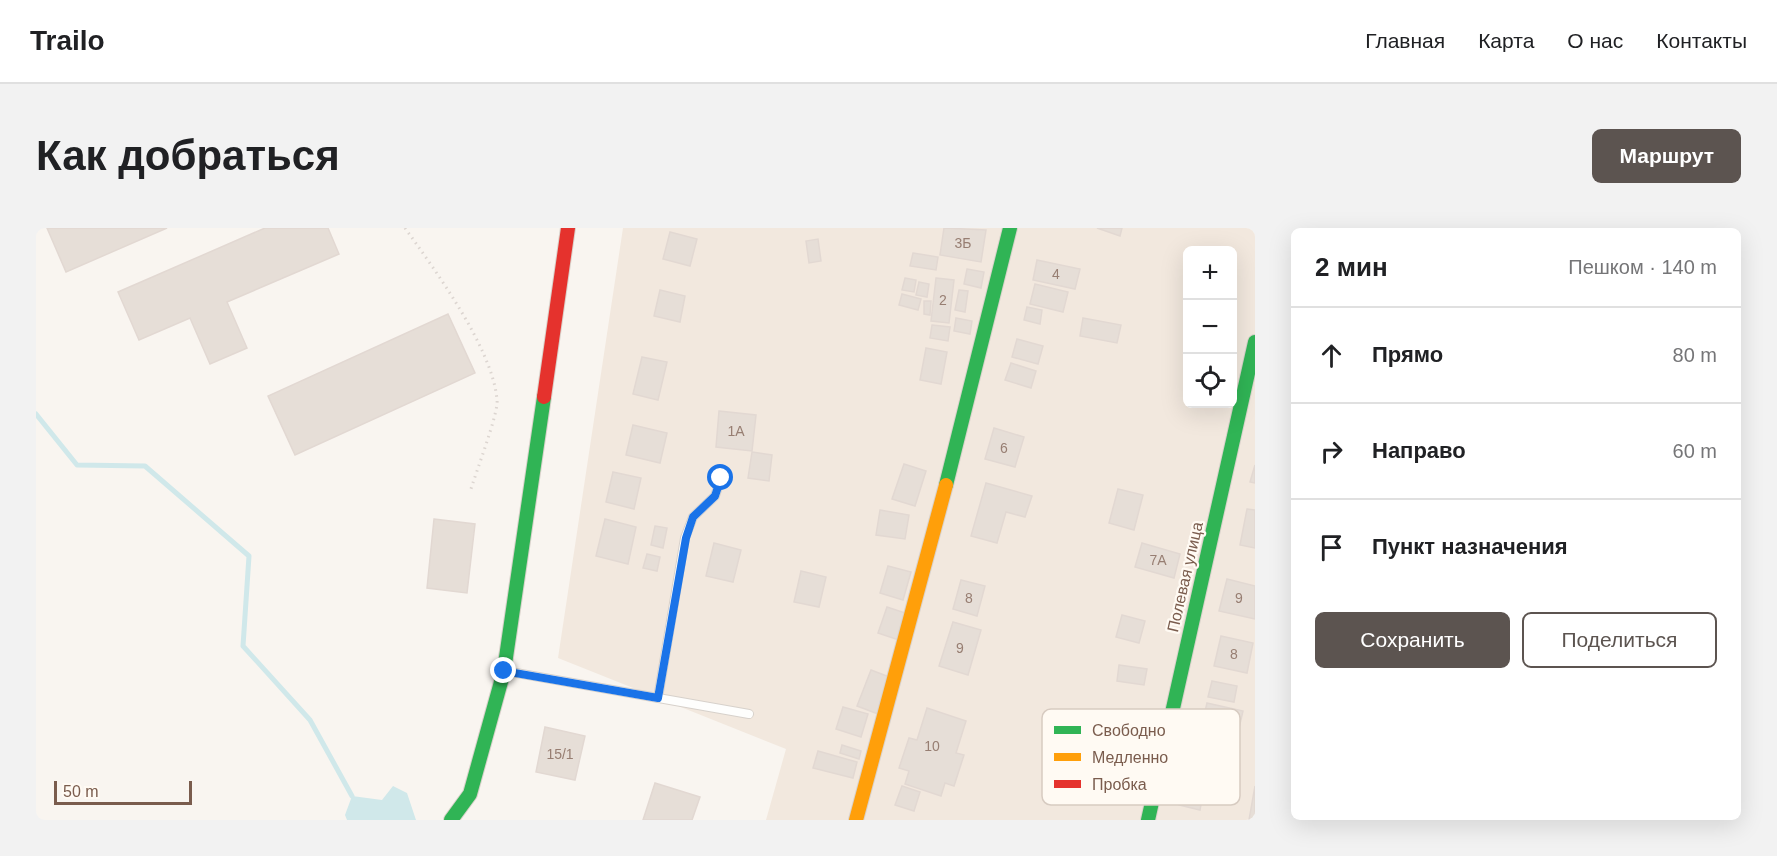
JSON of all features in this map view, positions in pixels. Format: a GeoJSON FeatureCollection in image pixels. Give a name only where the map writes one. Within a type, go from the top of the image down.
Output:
{"type":"FeatureCollection","features":[{"type":"Feature","properties":{"kind":"street"},"geometry":{"type":"LineString","coordinates":[[451,820],[470,794],[504,671],[568,228]]}},
{"type":"Feature","properties":{"kind":"street"},"geometry":{"type":"LineString","coordinates":[[856,820],[935,531],[1010,228]]}},
{"type":"Feature","properties":{"kind":"street","name":"Полевая улица"},"geometry":{"type":"LineString","coordinates":[[1173,709],[1255,342]]}},
{"type":"Feature","properties":{"kind":"street","name":"Полевая улица"},"geometry":{"type":"LineString","coordinates":[[1148,820],[1151,805]]}},
{"type":"Feature","properties":{"kind":"lane"},"geometry":{"type":"LineString","coordinates":[[658,698],[686,538],[693,517],[715,496],[721,478]]}},
{"type":"Feature","properties":{"kind":"lane"},"geometry":{"type":"LineString","coordinates":[[504,671],[749,714]]}},
{"type":"Feature","properties":{"kind":"path"},"geometry":{"type":"LineString","coordinates":[[405,228],[451,293],[489,367],[498,402],[470,492]]}},
{"type":"Feature","properties":{"kind":"shaded area"},"geometry":{"type":"Polygon","coordinates":[[[623,228],[1255,228],[1255,820],[766,820],[786,749],[558,658],[623,228]]]}},
{"type":"Feature","properties":{"kind":"water"},"geometry":{"type":"Polygon","coordinates":[[[393,786],[407,793],[416,820],[347,820],[345,815],[352,796],[382,800],[393,786]]]}},
{"type":"Feature","properties":{"kind":"building"},"geometry":{"type":"Polygon","coordinates":[[[47,228],[167,228],[66,272],[47,228]]]}},
{"type":"Feature","properties":{"kind":"building"},"geometry":{"type":"Polygon","coordinates":[[[265,228],[328,228],[339,254],[227,302],[247,348],[210,364],[190,318],[139,340],[118,292],[265,228]]]}},
{"type":"Feature","properties":{"kind":"building"},"geometry":{"type":"Polygon","coordinates":[[[944,228],[986,230],[981,262],[940,255],[944,228]]]}},
{"type":"Feature","properties":{"kind":"building"},"geometry":{"type":"Polygon","coordinates":[[[1097,228],[1122,228],[1120,236],[1097,228]]]}},
{"type":"Feature","properties":{"kind":"building"},"geometry":{"type":"Polygon","coordinates":[[[670,232],[697,239],[690,266],[663,259],[670,232]]]}},
{"type":"Feature","properties":{"kind":"building"},"geometry":{"type":"Polygon","coordinates":[[[818,239],[821,261],[809,263],[806,241],[818,239]]]}},
{"type":"Feature","properties":{"kind":"building"},"geometry":{"type":"Polygon","coordinates":[[[913,253],[938,257],[936,270],[910,266],[913,253]]]}},
{"type":"Feature","properties":{"kind":"building"},"geometry":{"type":"Polygon","coordinates":[[[1037,260],[1080,269],[1075,289],[1033,280],[1037,260]]]}},
{"type":"Feature","properties":{"kind":"building"},"geometry":{"type":"Polygon","coordinates":[[[967,269],[984,272],[981,288],[964,284],[967,269]]]}},
{"type":"Feature","properties":{"kind":"building"},"geometry":{"type":"Polygon","coordinates":[[[905,278],[916,280],[914,292],[902,290],[905,278]]]}},
{"type":"Feature","properties":{"kind":"building"},"geometry":{"type":"Polygon","coordinates":[[[936,278],[954,280],[949,323],[931,321],[936,278]]]}},
{"type":"Feature","properties":{"kind":"building"},"geometry":{"type":"Polygon","coordinates":[[[919,282],[929,284],[927,297],[916,295],[919,282]]]}},
{"type":"Feature","properties":{"kind":"building"},"geometry":{"type":"Polygon","coordinates":[[[1035,284],[1068,292],[1063,312],[1030,304],[1035,284]]]}},
{"type":"Feature","properties":{"kind":"building"},"geometry":{"type":"Polygon","coordinates":[[[660,290],[685,296],[680,322],[654,316],[660,290]]]}},
{"type":"Feature","properties":{"kind":"building"},"geometry":{"type":"Polygon","coordinates":[[[959,290],[968,291],[965,312],[955,310],[959,290]]]}},
{"type":"Feature","properties":{"kind":"building"},"geometry":{"type":"Polygon","coordinates":[[[902,294],[921,299],[918,310],[899,305],[902,294]]]}},
{"type":"Feature","properties":{"kind":"building"},"geometry":{"type":"Polygon","coordinates":[[[924,301],[931,301],[930,315],[924,314],[924,301]]]}},
{"type":"Feature","properties":{"kind":"building"},"geometry":{"type":"Polygon","coordinates":[[[1027,307],[1042,310],[1040,324],[1024,320],[1027,307]]]}},
{"type":"Feature","properties":{"kind":"building"},"geometry":{"type":"Polygon","coordinates":[[[448,314],[475,373],[295,455],[268,396],[448,314]]]}},
{"type":"Feature","properties":{"kind":"building"},"geometry":{"type":"Polygon","coordinates":[[[956,318],[972,321],[970,334],[954,331],[956,318]]]}},
{"type":"Feature","properties":{"kind":"building"},"geometry":{"type":"Polygon","coordinates":[[[1083,318],[1121,325],[1117,343],[1080,336],[1083,318]]]}},
{"type":"Feature","properties":{"kind":"building"},"geometry":{"type":"Polygon","coordinates":[[[932,325],[950,327],[948,341],[930,338],[932,325]]]}},
{"type":"Feature","properties":{"kind":"building"},"geometry":{"type":"Polygon","coordinates":[[[1017,339],[1043,346],[1038,364],[1012,357],[1017,339]]]}},
{"type":"Feature","properties":{"kind":"building"},"geometry":{"type":"Polygon","coordinates":[[[926,348],[947,352],[941,384],[920,380],[926,348]]]}},
{"type":"Feature","properties":{"kind":"building"},"geometry":{"type":"Polygon","coordinates":[[[642,357],[667,362],[658,400],[633,394],[642,357]]]}},
{"type":"Feature","properties":{"kind":"building"},"geometry":{"type":"Polygon","coordinates":[[[1011,363],[1036,371],[1031,388],[1005,380],[1011,363]]]}},
{"type":"Feature","properties":{"kind":"building"},"geometry":{"type":"Polygon","coordinates":[[[719,411],[756,415],[752,451],[716,447],[719,411]]]}},
{"type":"Feature","properties":{"kind":"building"},"geometry":{"type":"Polygon","coordinates":[[[633,425],[667,433],[660,463],[626,455],[633,425]]]}},
{"type":"Feature","properties":{"kind":"building"},"geometry":{"type":"Polygon","coordinates":[[[994,428],[1024,437],[1015,467],[985,459],[994,428]]]}},
{"type":"Feature","properties":{"kind":"building"},"geometry":{"type":"Polygon","coordinates":[[[752,452],[772,455],[769,481],[748,478],[752,452]]]}},
{"type":"Feature","properties":{"kind":"building"},"geometry":{"type":"Polygon","coordinates":[[[904,464],[926,471],[915,506],[892,499],[904,464]]]}},
{"type":"Feature","properties":{"kind":"building"},"geometry":{"type":"Polygon","coordinates":[[[1255,465],[1255,483],[1250,482],[1255,465]]]}},
{"type":"Feature","properties":{"kind":"building"},"geometry":{"type":"Polygon","coordinates":[[[613,472],[641,478],[634,509],[606,502],[613,472]]]}},
{"type":"Feature","properties":{"kind":"building"},"geometry":{"type":"Polygon","coordinates":[[[986,483],[1032,496],[1025,517],[1006,512],[997,543],[971,536],[986,483]]]}},
{"type":"Feature","properties":{"kind":"building"},"geometry":{"type":"Polygon","coordinates":[[[1118,489],[1143,495],[1134,530],[1109,523],[1118,489]]]}},
{"type":"Feature","properties":{"kind":"building"},"geometry":{"type":"Polygon","coordinates":[[[1247,509],[1255,510],[1255,548],[1240,545],[1247,509]]]}},
{"type":"Feature","properties":{"kind":"building"},"geometry":{"type":"Polygon","coordinates":[[[880,510],[909,515],[905,539],[876,535],[880,510]]]}},
{"type":"Feature","properties":{"kind":"building"},"geometry":{"type":"Polygon","coordinates":[[[434,519],[475,524],[467,593],[427,588],[434,519]]]}},
{"type":"Feature","properties":{"kind":"building"},"geometry":{"type":"Polygon","coordinates":[[[605,519],[636,527],[628,564],[596,556],[605,519]]]}},
{"type":"Feature","properties":{"kind":"building"},"geometry":{"type":"Polygon","coordinates":[[[655,526],[667,528],[663,548],[651,545],[655,526]]]}},
{"type":"Feature","properties":{"kind":"building"},"geometry":{"type":"Polygon","coordinates":[[[714,543],[741,550],[733,582],[706,576],[714,543]]]}},
{"type":"Feature","properties":{"kind":"building"},"geometry":{"type":"Polygon","coordinates":[[[1142,543],[1180,554],[1174,578],[1135,567],[1142,543]]]}},
{"type":"Feature","properties":{"kind":"building"},"geometry":{"type":"Polygon","coordinates":[[[647,554],[660,557],[657,571],[643,568],[647,554]]]}},
{"type":"Feature","properties":{"kind":"building"},"geometry":{"type":"Polygon","coordinates":[[[888,566],[911,572],[903,600],[880,593],[888,566]]]}},
{"type":"Feature","properties":{"kind":"building"},"geometry":{"type":"Polygon","coordinates":[[[801,571],[826,577],[819,607],[794,602],[801,571]]]}},
{"type":"Feature","properties":{"kind":"building"},"geometry":{"type":"Polygon","coordinates":[[[1227,579],[1255,586],[1255,619],[1219,611],[1227,579]]]}},
{"type":"Feature","properties":{"kind":"building"},"geometry":{"type":"Polygon","coordinates":[[[961,580],[985,586],[977,616],[953,609],[961,580]]]}},
{"type":"Feature","properties":{"kind":"building"},"geometry":{"type":"Polygon","coordinates":[[[887,607],[908,614],[899,640],[878,633],[887,607]]]}},
{"type":"Feature","properties":{"kind":"building"},"geometry":{"type":"Polygon","coordinates":[[[1122,615],[1145,621],[1139,643],[1116,637],[1122,615]]]}},
{"type":"Feature","properties":{"kind":"building"},"geometry":{"type":"Polygon","coordinates":[[[953,622],[981,630],[968,675],[939,666],[953,622]]]}},
{"type":"Feature","properties":{"kind":"building"},"geometry":{"type":"Polygon","coordinates":[[[1221,636],[1253,643],[1247,673],[1214,666],[1221,636]]]}},
{"type":"Feature","properties":{"kind":"building"},"geometry":{"type":"Polygon","coordinates":[[[1119,665],[1147,669],[1144,685],[1117,681],[1119,665]]]}},
{"type":"Feature","properties":{"kind":"building"},"geometry":{"type":"Polygon","coordinates":[[[871,670],[892,678],[878,714],[857,706],[871,670]]]}},
{"type":"Feature","properties":{"kind":"building"},"geometry":{"type":"Polygon","coordinates":[[[1212,681],[1237,686],[1234,702],[1208,697],[1212,681]]]}},
{"type":"Feature","properties":{"kind":"building"},"geometry":{"type":"Polygon","coordinates":[[[1207,703],[1234,709],[1206,709],[1207,703]]]}},
{"type":"Feature","properties":{"kind":"building"},"geometry":{"type":"Polygon","coordinates":[[[843,707],[868,714],[861,737],[836,729],[843,707]]]}},
{"type":"Feature","properties":{"kind":"building"},"geometry":{"type":"Polygon","coordinates":[[[927,708],[966,721],[956,753],[964,755],[954,786],[945,783],[941,796],[905,784],[909,771],[899,768],[909,738],[917,740],[927,708]]]}},
{"type":"Feature","properties":{"kind":"building"},"geometry":{"type":"Polygon","coordinates":[[[545,727],[585,736],[575,780],[536,772],[545,727]]]}},
{"type":"Feature","properties":{"kind":"building"},"geometry":{"type":"Polygon","coordinates":[[[842,745],[861,751],[859,759],[840,753],[842,745]]]}},
{"type":"Feature","properties":{"kind":"building"},"geometry":{"type":"Polygon","coordinates":[[[818,751],[857,762],[853,778],[813,768],[818,751]]]}},
{"type":"Feature","properties":{"kind":"building"},"geometry":{"type":"Polygon","coordinates":[[[655,783],[700,797],[692,820],[643,820],[655,783]]]}},
{"type":"Feature","properties":{"kind":"building"},"geometry":{"type":"Polygon","coordinates":[[[902,786],[920,792],[914,811],[895,805],[902,786]]]}},
{"type":"Feature","properties":{"kind":"building"},"geometry":{"type":"Polygon","coordinates":[[[1255,786],[1255,820],[1249,820],[1255,786]]]}},
{"type":"Feature","properties":{"kind":"building"},"geometry":{"type":"Polygon","coordinates":[[[1179,805],[1201,805],[1200,810],[1179,805]]]}},
{"type":"Feature","properties":{"kind":"waterway"},"geometry":{"type":"LineString","coordinates":[[36,414],[77,465],[145,466],[249,556],[243,646],[310,720],[352,796]]}},
{"type":"Feature","properties":{"kind":"traffic: fast"},"geometry":{"type":"LineString","coordinates":[[946,485],[1010,228]]}},
{"type":"Feature","properties":{"kind":"traffic: fast"},"geometry":{"type":"LineString","coordinates":[[1173,709],[1255,342]]}},
{"type":"Feature","properties":{"kind":"traffic: fast"},"geometry":{"type":"LineString","coordinates":[[451,820],[470,794],[504,671],[544,397]]}},
{"type":"Feature","properties":{"kind":"traffic: fast"},"geometry":{"type":"LineString","coordinates":[[1148,820],[1151,805]]}},
{"type":"Feature","properties":{"kind":"traffic: slow"},"geometry":{"type":"LineString","coordinates":[[856,820],[946,485]]}},
{"type":"Feature","properties":{"kind":"traffic: jam"},"geometry":{"type":"LineString","coordinates":[[544,397],[568,228]]}},
{"type":"Feature","properties":{"kind":"route"},"geometry":{"type":"LineString","coordinates":[[504,671],[658,698],[686,538],[693,517],[715,496],[721,478]]}}]}
